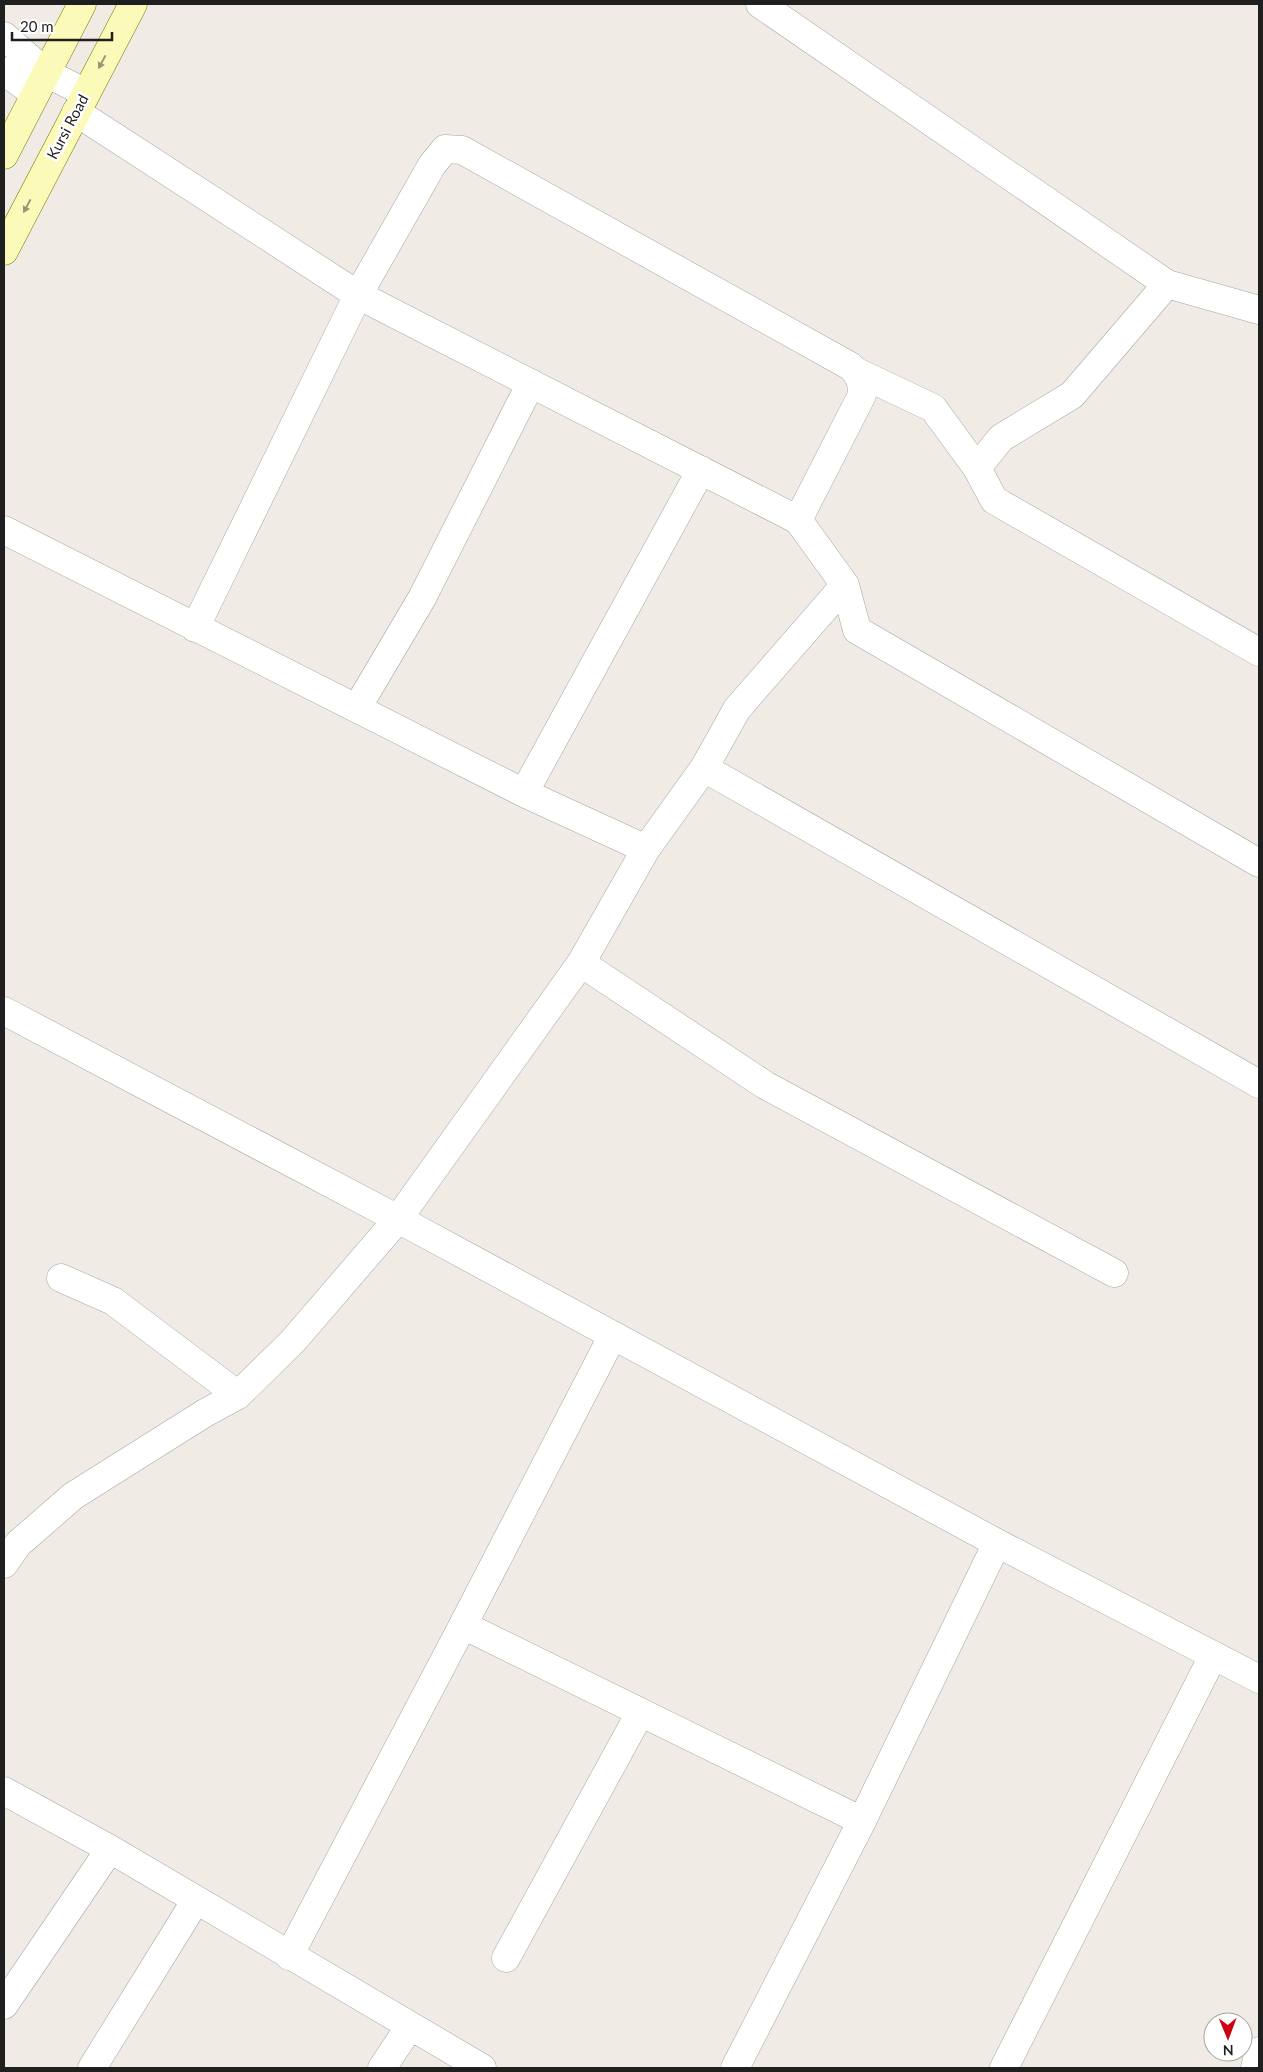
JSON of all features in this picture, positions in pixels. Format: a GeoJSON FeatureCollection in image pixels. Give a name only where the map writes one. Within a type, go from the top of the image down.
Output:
{"type":"FeatureCollection","features":[{"type":"Feature","properties":{"kind":"main road"},"geometry":{"type":"LineString","coordinates":[[6,146],[41,84],[82,4]]}},
{"type":"Feature","properties":{"kind":"main road","name":"Kursi Road"},"geometry":{"type":"LineString","coordinates":[[4,251],[133,4]]}},
{"type":"Feature","properties":{"kind":"street"},"geometry":{"type":"LineString","coordinates":[[760,4],[1167,284],[1259,310]]}},
{"type":"Feature","properties":{"kind":"street"},"geometry":{"type":"LineString","coordinates":[[4,36],[41,84]]}},
{"type":"Feature","properties":{"kind":"street"},"geometry":{"type":"LineString","coordinates":[[4,71],[41,84],[81,102],[358,295],[798,520],[845,585],[857,630],[1259,863]]}},
{"type":"Feature","properties":{"kind":"street"},"geometry":{"type":"LineString","coordinates":[[195,628],[358,295],[432,165],[445,149],[456,148],[857,372],[933,408],[977,468],[994,500],[1259,652]]}},
{"type":"Feature","properties":{"kind":"street"},"geometry":{"type":"LineString","coordinates":[[977,468],[1000,438],[1072,395],[1167,284]]}},
{"type":"Feature","properties":{"kind":"street"},"geometry":{"type":"LineString","coordinates":[[798,520],[862,395],[862,384],[857,372]]}},
{"type":"Feature","properties":{"kind":"street"},"geometry":{"type":"LineString","coordinates":[[357,708],[422,598],[531,383]]}},
{"type":"Feature","properties":{"kind":"street"},"geometry":{"type":"LineString","coordinates":[[524,792],[701,470]]}},
{"type":"Feature","properties":{"kind":"street"},"geometry":{"type":"LineString","coordinates":[[4,530],[195,628],[524,792],[646,850]]}},
{"type":"Feature","properties":{"kind":"street"},"geometry":{"type":"LineString","coordinates":[[4,1564],[18,1544],[73,1496],[205,1413],[238,1395],[293,1341],[398,1219],[581,963],[646,850],[704,768],[737,709],[845,585]]}},
{"type":"Feature","properties":{"kind":"street"},"geometry":{"type":"LineString","coordinates":[[704,768],[1259,1084]]}},
{"type":"Feature","properties":{"kind":"street"},"geometry":{"type":"LineString","coordinates":[[581,963],[765,1085],[1114,1273]]}},
{"type":"Feature","properties":{"kind":"street"},"geometry":{"type":"LineString","coordinates":[[4,1011],[398,1219],[997,1543],[1259,1679]]}},
{"type":"Feature","properties":{"kind":"street"},"geometry":{"type":"LineString","coordinates":[[61,1278],[113,1301],[238,1395]]}},
{"type":"Feature","properties":{"kind":"street"},"geometry":{"type":"LineString","coordinates":[[290,1956],[464,1625],[613,1335]]}},
{"type":"Feature","properties":{"kind":"street"},"geometry":{"type":"LineString","coordinates":[[743,2066],[997,1543]]}},
{"type":"Feature","properties":{"kind":"street"},"geometry":{"type":"LineString","coordinates":[[464,1625],[862,1821]]}},
{"type":"Feature","properties":{"kind":"street"},"geometry":{"type":"LineString","coordinates":[[1004,2068],[1213,1656]]}},
{"type":"Feature","properties":{"kind":"street"},"geometry":{"type":"LineString","coordinates":[[506,1958],[640,1713]]}},
{"type":"Feature","properties":{"kind":"street"},"geometry":{"type":"LineString","coordinates":[[4,1791],[110,1850],[482,2068]]}},
{"type":"Feature","properties":{"kind":"street"},"geometry":{"type":"LineString","coordinates":[[4,2005],[110,1850]]}},
{"type":"Feature","properties":{"kind":"street"},"geometry":{"type":"LineString","coordinates":[[92,2068],[196,1900]]}},
{"type":"Feature","properties":{"kind":"street"},"geometry":{"type":"LineString","coordinates":[[382,2068],[410,2026]]}},
{"type":"Feature","properties":{"kind":"street"},"geometry":{"type":"LineString","coordinates":[[1255,2068],[1259,2052]]}}]}
